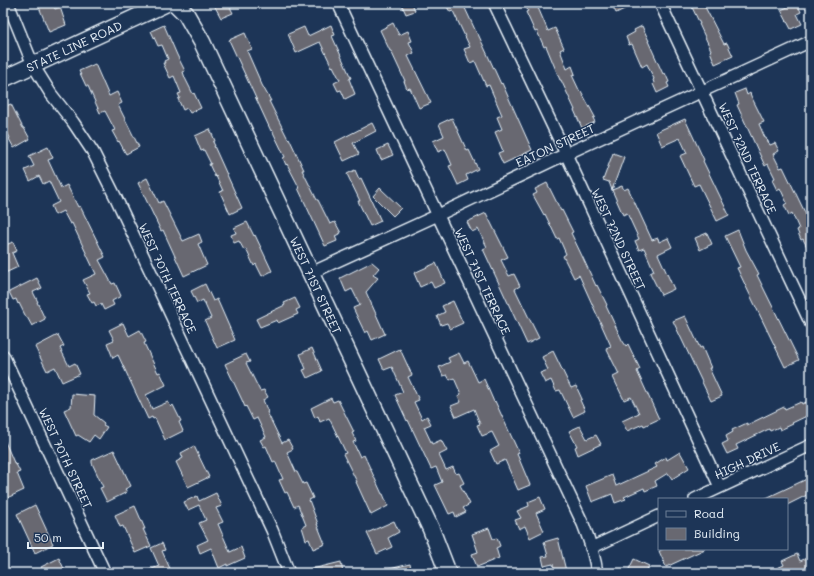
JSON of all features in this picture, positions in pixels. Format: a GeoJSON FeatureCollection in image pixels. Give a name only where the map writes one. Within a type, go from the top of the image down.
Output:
{"type":"FeatureCollection","features":[{"type":"Feature","properties":{"kind":"street","name":"WEST 70TH TERRACE"},"geometry":{"type":"LineString","coordinates":[[8,3],[33,65],[51,94],[73,122],[93,152],[116,198],[272,530],[289,573]]}},
{"type":"Feature","properties":{"kind":"street","name":"STATE LINE ROAD"},"geometry":{"type":"LineString","coordinates":[[3,79],[167,3]]}},
{"type":"Feature","properties":{"kind":"street","name":"WEST 71ST STREET"},"geometry":{"type":"LineString","coordinates":[[175,3],[186,14],[202,42],[430,529],[448,573]]}},
{"type":"Feature","properties":{"kind":"street","name":"WEST 71ST TERRACE"},"geometry":{"type":"LineString","coordinates":[[338,3],[583,524],[588,536],[597,573]]}},
{"type":"Feature","properties":{"kind":"street","name":"WEST 72ND STREET"},"geometry":{"type":"LineString","coordinates":[[494,3],[566,154],[720,487]]}},
{"type":"Feature","properties":{"kind":"street","name":"WEST 72ND TERRACE"},"geometry":{"type":"LineString","coordinates":[[660,3],[811,324]]}},
{"type":"Feature","properties":{"kind":"street","name":"EATON STREET"},"geometry":{"type":"LineString","coordinates":[[311,273],[811,41]]}},
{"type":"Feature","properties":{"kind":"street","name":"WEST 70TH STREET"},"geometry":{"type":"LineString","coordinates":[[3,354],[105,573]]}},
{"type":"Feature","properties":{"kind":"street","name":"HIGH DRIVE"},"geometry":{"type":"LineString","coordinates":[[697,498],[811,445]]}},
{"type":"Feature","properties":{"kind":"street"},"geometry":{"type":"LineString","coordinates":[[591,548],[658,516]]}},
{"type":"Feature","properties":{"kind":"building"},"geometry":{"type":"Polygon","coordinates":[[[52,3],[55,9],[60,7],[66,25],[49,32],[39,7],[52,3]]]}},
{"type":"Feature","properties":{"kind":"building"},"geometry":{"type":"Polygon","coordinates":[[[213,3],[228,3],[233,13],[221,18],[213,3]]]}},
{"type":"Feature","properties":{"kind":"building"},"geometry":{"type":"Polygon","coordinates":[[[401,3],[412,3],[415,11],[406,14],[401,3]]]}},
{"type":"Feature","properties":{"kind":"building"},"geometry":{"type":"Polygon","coordinates":[[[445,3],[470,3],[464,6],[501,84],[502,83],[532,150],[503,164],[498,153],[503,151],[495,132],[502,129],[497,117],[502,115],[489,85],[486,86],[475,61],[470,63],[464,49],[470,47],[453,11],[450,12],[445,3]]]}},
{"type":"Feature","properties":{"kind":"building"},"geometry":{"type":"Polygon","coordinates":[[[524,3],[536,3],[548,31],[555,28],[564,48],[560,50],[567,69],[572,66],[575,74],[572,75],[595,117],[593,118],[595,122],[582,128],[546,46],[544,47],[537,31],[535,32],[526,12],[528,11],[524,3]]]}},
{"type":"Feature","properties":{"kind":"building"},"geometry":{"type":"Polygon","coordinates":[[[611,3],[637,3],[616,13],[611,3]]]}},
{"type":"Feature","properties":{"kind":"building"},"geometry":{"type":"Polygon","coordinates":[[[690,3],[703,3],[724,44],[727,43],[733,56],[715,64],[710,51],[711,50],[690,3]]]}},
{"type":"Feature","properties":{"kind":"building"},"geometry":{"type":"Polygon","coordinates":[[[797,3],[801,12],[797,14],[802,24],[791,29],[781,10],[797,3]]]}},
{"type":"Feature","properties":{"kind":"building"},"geometry":{"type":"Polygon","coordinates":[[[393,23],[399,35],[408,31],[412,41],[409,42],[414,53],[408,56],[431,103],[419,108],[410,88],[407,89],[405,81],[380,30],[393,23]]]}},
{"type":"Feature","properties":{"kind":"building"},"geometry":{"type":"Polygon","coordinates":[[[164,25],[185,71],[183,72],[185,78],[201,108],[190,113],[187,108],[183,110],[178,99],[180,98],[178,94],[181,93],[174,76],[170,78],[163,63],[165,63],[164,61],[168,59],[162,45],[158,46],[151,31],[164,25]]]}},
{"type":"Feature","properties":{"kind":"building"},"geometry":{"type":"Polygon","coordinates":[[[331,25],[335,35],[332,36],[351,78],[349,79],[355,94],[345,99],[341,90],[338,91],[334,83],[340,80],[320,42],[296,53],[288,34],[304,27],[308,36],[331,25]]]}},
{"type":"Feature","properties":{"kind":"building"},"geometry":{"type":"Polygon","coordinates":[[[642,26],[663,74],[665,73],[669,82],[667,83],[669,87],[657,93],[653,84],[654,79],[647,64],[642,67],[632,44],[629,45],[626,37],[635,32],[634,30],[642,26]]]}},
{"type":"Feature","properties":{"kind":"building"},"geometry":{"type":"Polygon","coordinates":[[[245,33],[252,49],[247,51],[271,101],[269,101],[304,170],[302,170],[330,224],[335,222],[341,233],[335,236],[337,241],[325,246],[298,188],[299,187],[287,164],[286,165],[283,158],[285,157],[272,130],[271,131],[229,40],[245,33]]]}},
{"type":"Feature","properties":{"kind":"building"},"geometry":{"type":"Polygon","coordinates":[[[95,64],[109,96],[117,92],[122,103],[118,105],[139,147],[126,154],[112,131],[115,130],[105,111],[100,113],[88,86],[86,86],[79,71],[95,64]]]}},
{"type":"Feature","properties":{"kind":"building"},"geometry":{"type":"Polygon","coordinates":[[[745,89],[747,95],[750,93],[764,122],[759,124],[765,138],[770,145],[775,143],[779,151],[773,154],[780,168],[783,167],[811,225],[811,255],[803,239],[801,240],[797,230],[799,229],[792,213],[789,215],[784,205],[787,203],[780,188],[777,190],[772,180],[775,178],[768,164],[765,166],[737,105],[739,104],[735,93],[745,89]]]}},
{"type":"Feature","properties":{"kind":"building"},"geometry":{"type":"Polygon","coordinates":[[[11,104],[30,139],[14,148],[3,123],[3,107],[11,104]]]}},
{"type":"Feature","properties":{"kind":"building"},"geometry":{"type":"Polygon","coordinates":[[[452,118],[467,151],[469,150],[478,169],[466,175],[468,180],[458,185],[449,166],[452,165],[445,149],[438,152],[433,141],[444,136],[439,124],[452,118]]]}},
{"type":"Feature","properties":{"kind":"building"},"geometry":{"type":"Polygon","coordinates":[[[685,119],[729,215],[717,221],[699,184],[694,186],[680,156],[687,153],[680,138],[662,146],[656,132],[685,119]]]}},
{"type":"Feature","properties":{"kind":"building"},"geometry":{"type":"Polygon","coordinates":[[[372,123],[376,131],[353,143],[359,154],[344,161],[335,142],[372,123]]]}},
{"type":"Feature","properties":{"kind":"building"},"geometry":{"type":"Polygon","coordinates":[[[210,129],[215,141],[213,142],[214,146],[242,208],[230,214],[220,192],[223,191],[209,164],[211,164],[204,150],[201,151],[195,136],[210,129]]]}},
{"type":"Feature","properties":{"kind":"building"},"geometry":{"type":"Polygon","coordinates":[[[388,145],[393,155],[381,160],[377,150],[388,145]]]}},
{"type":"Feature","properties":{"kind":"building"},"geometry":{"type":"Polygon","coordinates":[[[48,147],[53,158],[48,160],[61,188],[67,185],[78,207],[80,206],[105,257],[99,260],[112,284],[115,283],[121,296],[112,301],[114,305],[104,310],[101,304],[96,306],[94,302],[92,303],[87,294],[90,293],[83,280],[96,274],[72,223],[70,224],[63,211],[55,215],[51,206],[59,202],[49,181],[43,184],[39,176],[30,181],[25,170],[34,166],[29,156],[48,147]]]}},
{"type":"Feature","properties":{"kind":"building"},"geometry":{"type":"Polygon","coordinates":[[[613,153],[624,157],[612,190],[609,182],[603,180],[613,153]]]}},
{"type":"Feature","properties":{"kind":"building"},"geometry":{"type":"Polygon","coordinates":[[[355,170],[359,179],[361,178],[381,221],[370,226],[347,174],[355,170]]]}},
{"type":"Feature","properties":{"kind":"building"},"geometry":{"type":"Polygon","coordinates":[[[147,178],[159,203],[163,201],[183,241],[199,234],[202,242],[198,244],[207,265],[184,276],[163,230],[161,231],[138,183],[147,178]]]}},
{"type":"Feature","properties":{"kind":"building"},"geometry":{"type":"Polygon","coordinates":[[[547,183],[573,232],[571,233],[596,286],[597,285],[607,305],[606,306],[622,340],[626,346],[628,344],[640,369],[637,371],[659,419],[644,426],[643,424],[627,431],[622,421],[639,413],[631,397],[624,400],[613,377],[619,374],[606,348],[611,346],[579,275],[574,278],[563,256],[566,254],[559,238],[557,239],[545,214],[544,215],[533,195],[537,193],[535,189],[547,183]]]}},
{"type":"Feature","properties":{"kind":"building"},"geometry":{"type":"Polygon","coordinates":[[[622,186],[624,190],[628,188],[652,240],[658,238],[659,242],[668,238],[672,247],[658,254],[674,289],[661,295],[650,273],[654,271],[644,248],[639,250],[635,241],[639,239],[627,213],[623,215],[612,190],[622,186]]]}},
{"type":"Feature","properties":{"kind":"building"},"geometry":{"type":"Polygon","coordinates":[[[380,188],[401,208],[393,216],[373,196],[380,188]]]}},
{"type":"Feature","properties":{"kind":"building"},"geometry":{"type":"Polygon","coordinates":[[[486,213],[508,257],[501,260],[509,276],[514,274],[520,286],[515,289],[539,338],[527,344],[483,249],[487,247],[478,229],[472,232],[467,222],[486,213]]]}},
{"type":"Feature","properties":{"kind":"building"},"geometry":{"type":"Polygon","coordinates":[[[247,222],[254,236],[255,235],[272,271],[262,276],[256,264],[254,266],[246,249],[244,250],[239,241],[234,243],[231,235],[236,233],[234,228],[247,222]]]}},
{"type":"Feature","properties":{"kind":"building"},"geometry":{"type":"Polygon","coordinates":[[[738,230],[746,250],[759,274],[757,275],[799,360],[785,367],[737,268],[740,267],[725,236],[738,230]]]}},
{"type":"Feature","properties":{"kind":"building"},"geometry":{"type":"Polygon","coordinates":[[[707,233],[712,244],[700,250],[695,238],[707,233]]]}},
{"type":"Feature","properties":{"kind":"building"},"geometry":{"type":"Polygon","coordinates":[[[13,242],[17,251],[12,253],[18,267],[3,274],[3,246],[13,242]]]}},
{"type":"Feature","properties":{"kind":"building"},"geometry":{"type":"Polygon","coordinates":[[[372,262],[379,268],[373,275],[378,278],[366,292],[385,334],[372,340],[368,331],[365,333],[353,308],[360,305],[352,289],[346,292],[340,278],[372,262]]]}},
{"type":"Feature","properties":{"kind":"building"},"geometry":{"type":"Polygon","coordinates":[[[436,263],[445,283],[434,288],[431,282],[420,287],[414,273],[436,263]]]}},
{"type":"Feature","properties":{"kind":"building"},"geometry":{"type":"Polygon","coordinates":[[[37,278],[42,288],[33,292],[45,319],[32,326],[19,303],[18,304],[16,299],[13,300],[9,292],[37,278]]]}},
{"type":"Feature","properties":{"kind":"building"},"geometry":{"type":"Polygon","coordinates":[[[205,284],[213,301],[217,299],[235,340],[217,348],[205,321],[211,318],[203,300],[197,303],[191,291],[205,284]]]}},
{"type":"Feature","properties":{"kind":"building"},"geometry":{"type":"Polygon","coordinates":[[[295,298],[300,308],[296,310],[298,314],[278,323],[277,320],[260,327],[256,319],[285,305],[284,303],[295,298]]]}},
{"type":"Feature","properties":{"kind":"building"},"geometry":{"type":"Polygon","coordinates":[[[453,301],[463,323],[450,329],[447,323],[441,325],[437,316],[445,312],[442,306],[453,301]]]}},
{"type":"Feature","properties":{"kind":"building"},"geometry":{"type":"Polygon","coordinates":[[[685,316],[700,348],[702,347],[711,368],[709,368],[722,396],[711,401],[673,321],[685,316]]]}},
{"type":"Feature","properties":{"kind":"building"},"geometry":{"type":"Polygon","coordinates":[[[123,323],[129,336],[140,330],[146,342],[144,343],[158,373],[160,372],[166,385],[146,395],[152,409],[168,402],[171,407],[173,405],[181,421],[179,422],[183,431],[165,440],[155,418],[153,419],[152,417],[148,419],[118,355],[113,358],[107,343],[114,340],[109,330],[123,323]]]}},
{"type":"Feature","properties":{"kind":"building"},"geometry":{"type":"Polygon","coordinates":[[[58,335],[64,346],[60,348],[69,366],[75,363],[80,374],[62,382],[55,367],[47,371],[35,347],[58,335]]]}},
{"type":"Feature","properties":{"kind":"building"},"geometry":{"type":"Polygon","coordinates":[[[312,348],[322,371],[307,378],[303,370],[306,369],[300,354],[312,348]]]}},
{"type":"Feature","properties":{"kind":"building"},"geometry":{"type":"Polygon","coordinates":[[[400,349],[412,375],[408,377],[419,400],[414,402],[422,419],[427,416],[431,424],[424,427],[432,444],[441,440],[447,451],[439,455],[446,470],[453,467],[456,474],[459,473],[464,483],[460,485],[470,504],[463,508],[466,512],[456,517],[454,512],[449,514],[435,485],[442,482],[436,467],[431,469],[395,395],[403,392],[392,367],[384,370],[379,359],[400,349]]]}},
{"type":"Feature","properties":{"kind":"building"},"geometry":{"type":"Polygon","coordinates":[[[553,351],[571,388],[576,386],[582,399],[580,400],[585,411],[573,417],[560,390],[556,391],[551,380],[545,383],[540,373],[548,370],[542,357],[553,351]]]}},
{"type":"Feature","properties":{"kind":"building"},"geometry":{"type":"Polygon","coordinates":[[[459,353],[464,363],[468,361],[478,382],[484,379],[519,453],[517,454],[530,485],[518,490],[505,460],[496,464],[490,451],[499,446],[492,432],[482,436],[477,425],[480,424],[474,409],[456,417],[451,406],[461,402],[458,396],[461,394],[454,378],[450,380],[447,375],[443,376],[439,367],[450,362],[448,358],[459,353]]]}},
{"type":"Feature","properties":{"kind":"building"},"geometry":{"type":"Polygon","coordinates":[[[246,354],[250,362],[246,363],[260,391],[264,390],[268,397],[263,400],[267,412],[282,443],[288,440],[293,449],[287,452],[296,472],[303,484],[306,483],[313,498],[309,500],[325,544],[313,549],[309,539],[306,540],[302,527],[306,525],[298,505],[294,507],[287,492],[285,493],[279,480],[283,479],[275,461],[273,462],[266,446],[264,447],[260,440],[266,437],[257,418],[253,420],[246,406],[245,407],[225,364],[246,354]]]}},
{"type":"Feature","properties":{"kind":"building"},"geometry":{"type":"Polygon","coordinates":[[[72,394],[95,396],[94,415],[104,423],[103,425],[107,427],[99,439],[94,435],[89,442],[78,435],[76,436],[64,410],[71,407],[72,394]]]}},
{"type":"Feature","properties":{"kind":"building"},"geometry":{"type":"Polygon","coordinates":[[[331,398],[333,402],[338,400],[354,432],[352,433],[356,441],[353,442],[360,457],[364,455],[388,506],[371,515],[343,454],[346,453],[329,418],[320,422],[318,416],[315,418],[311,408],[331,398]]]}},
{"type":"Feature","properties":{"kind":"building"},"geometry":{"type":"Polygon","coordinates":[[[811,400],[811,414],[780,430],[779,427],[770,431],[769,429],[736,445],[738,449],[727,454],[722,444],[728,441],[726,436],[733,432],[732,430],[747,423],[747,425],[784,407],[785,409],[801,402],[802,404],[811,400]]]}},
{"type":"Feature","properties":{"kind":"building"},"geometry":{"type":"Polygon","coordinates":[[[580,426],[587,439],[596,435],[601,444],[578,455],[575,447],[577,446],[569,431],[580,426]]]}},
{"type":"Feature","properties":{"kind":"building"},"geometry":{"type":"Polygon","coordinates":[[[3,437],[15,465],[16,464],[20,472],[17,473],[24,490],[7,498],[3,488],[3,437]]]}},
{"type":"Feature","properties":{"kind":"building"},"geometry":{"type":"Polygon","coordinates":[[[194,446],[209,477],[188,487],[176,462],[183,458],[181,453],[194,446]]]}},
{"type":"Feature","properties":{"kind":"building"},"geometry":{"type":"Polygon","coordinates":[[[114,450],[131,486],[125,489],[127,492],[107,502],[100,488],[103,487],[92,460],[114,450]]]}},
{"type":"Feature","properties":{"kind":"building"},"geometry":{"type":"Polygon","coordinates":[[[680,452],[689,468],[672,479],[668,473],[655,481],[657,486],[645,491],[644,488],[624,497],[626,499],[615,503],[612,494],[592,502],[586,486],[612,475],[616,486],[657,467],[655,464],[666,457],[667,460],[680,452]]]}},
{"type":"Feature","properties":{"kind":"building"},"geometry":{"type":"Polygon","coordinates":[[[811,477],[811,493],[788,504],[788,498],[766,498],[811,477]]]}},
{"type":"Feature","properties":{"kind":"building"},"geometry":{"type":"Polygon","coordinates":[[[216,493],[222,506],[216,508],[223,522],[218,524],[230,552],[241,547],[245,558],[219,568],[211,548],[200,553],[197,545],[208,540],[199,523],[206,520],[199,505],[188,510],[184,502],[197,496],[199,501],[216,493]]]}},
{"type":"Feature","properties":{"kind":"building"},"geometry":{"type":"Polygon","coordinates":[[[540,497],[545,509],[536,513],[544,531],[530,538],[525,526],[519,529],[515,520],[521,518],[517,511],[529,506],[528,502],[540,497]]]}},
{"type":"Feature","properties":{"kind":"building"},"geometry":{"type":"Polygon","coordinates":[[[35,505],[53,544],[35,553],[17,514],[35,505]]]}},
{"type":"Feature","properties":{"kind":"building"},"geometry":{"type":"Polygon","coordinates":[[[135,506],[151,546],[135,553],[123,526],[120,527],[115,515],[135,506]]]}},
{"type":"Feature","properties":{"kind":"building"},"geometry":{"type":"Polygon","coordinates":[[[394,521],[399,532],[388,538],[392,547],[377,554],[367,533],[394,521]]]}},
{"type":"Feature","properties":{"kind":"building"},"geometry":{"type":"Polygon","coordinates":[[[489,528],[493,539],[497,538],[500,546],[496,548],[499,558],[477,567],[472,554],[478,552],[472,534],[489,528]]]}},
{"type":"Feature","properties":{"kind":"building"},"geometry":{"type":"Polygon","coordinates":[[[558,538],[566,571],[555,573],[553,564],[544,566],[542,557],[548,556],[544,542],[558,538]]]}},
{"type":"Feature","properties":{"kind":"building"},"geometry":{"type":"Polygon","coordinates":[[[162,543],[165,550],[162,551],[172,573],[143,573],[159,566],[151,548],[162,543]]]}},
{"type":"Feature","properties":{"kind":"building"},"geometry":{"type":"Polygon","coordinates":[[[662,550],[703,550],[666,567],[659,551],[662,550]]]}},
{"type":"Feature","properties":{"kind":"building"},"geometry":{"type":"Polygon","coordinates":[[[797,554],[800,561],[811,556],[811,573],[766,573],[784,565],[782,561],[797,554]]]}},
{"type":"Feature","properties":{"kind":"building"},"geometry":{"type":"Polygon","coordinates":[[[59,558],[65,571],[61,573],[44,573],[41,567],[59,558]]]}},
{"type":"Feature","properties":{"kind":"building"},"geometry":{"type":"Polygon","coordinates":[[[634,559],[649,566],[645,573],[627,573],[634,559]]]}},
{"type":"Feature","properties":{"kind":"building"},"geometry":{"type":"Polygon","coordinates":[[[341,562],[343,573],[308,573],[308,570],[341,562]]]}},
{"type":"Feature","properties":{"kind":"building"},"geometry":{"type":"Polygon","coordinates":[[[410,564],[412,573],[386,573],[385,570],[410,564]]]}}]}
